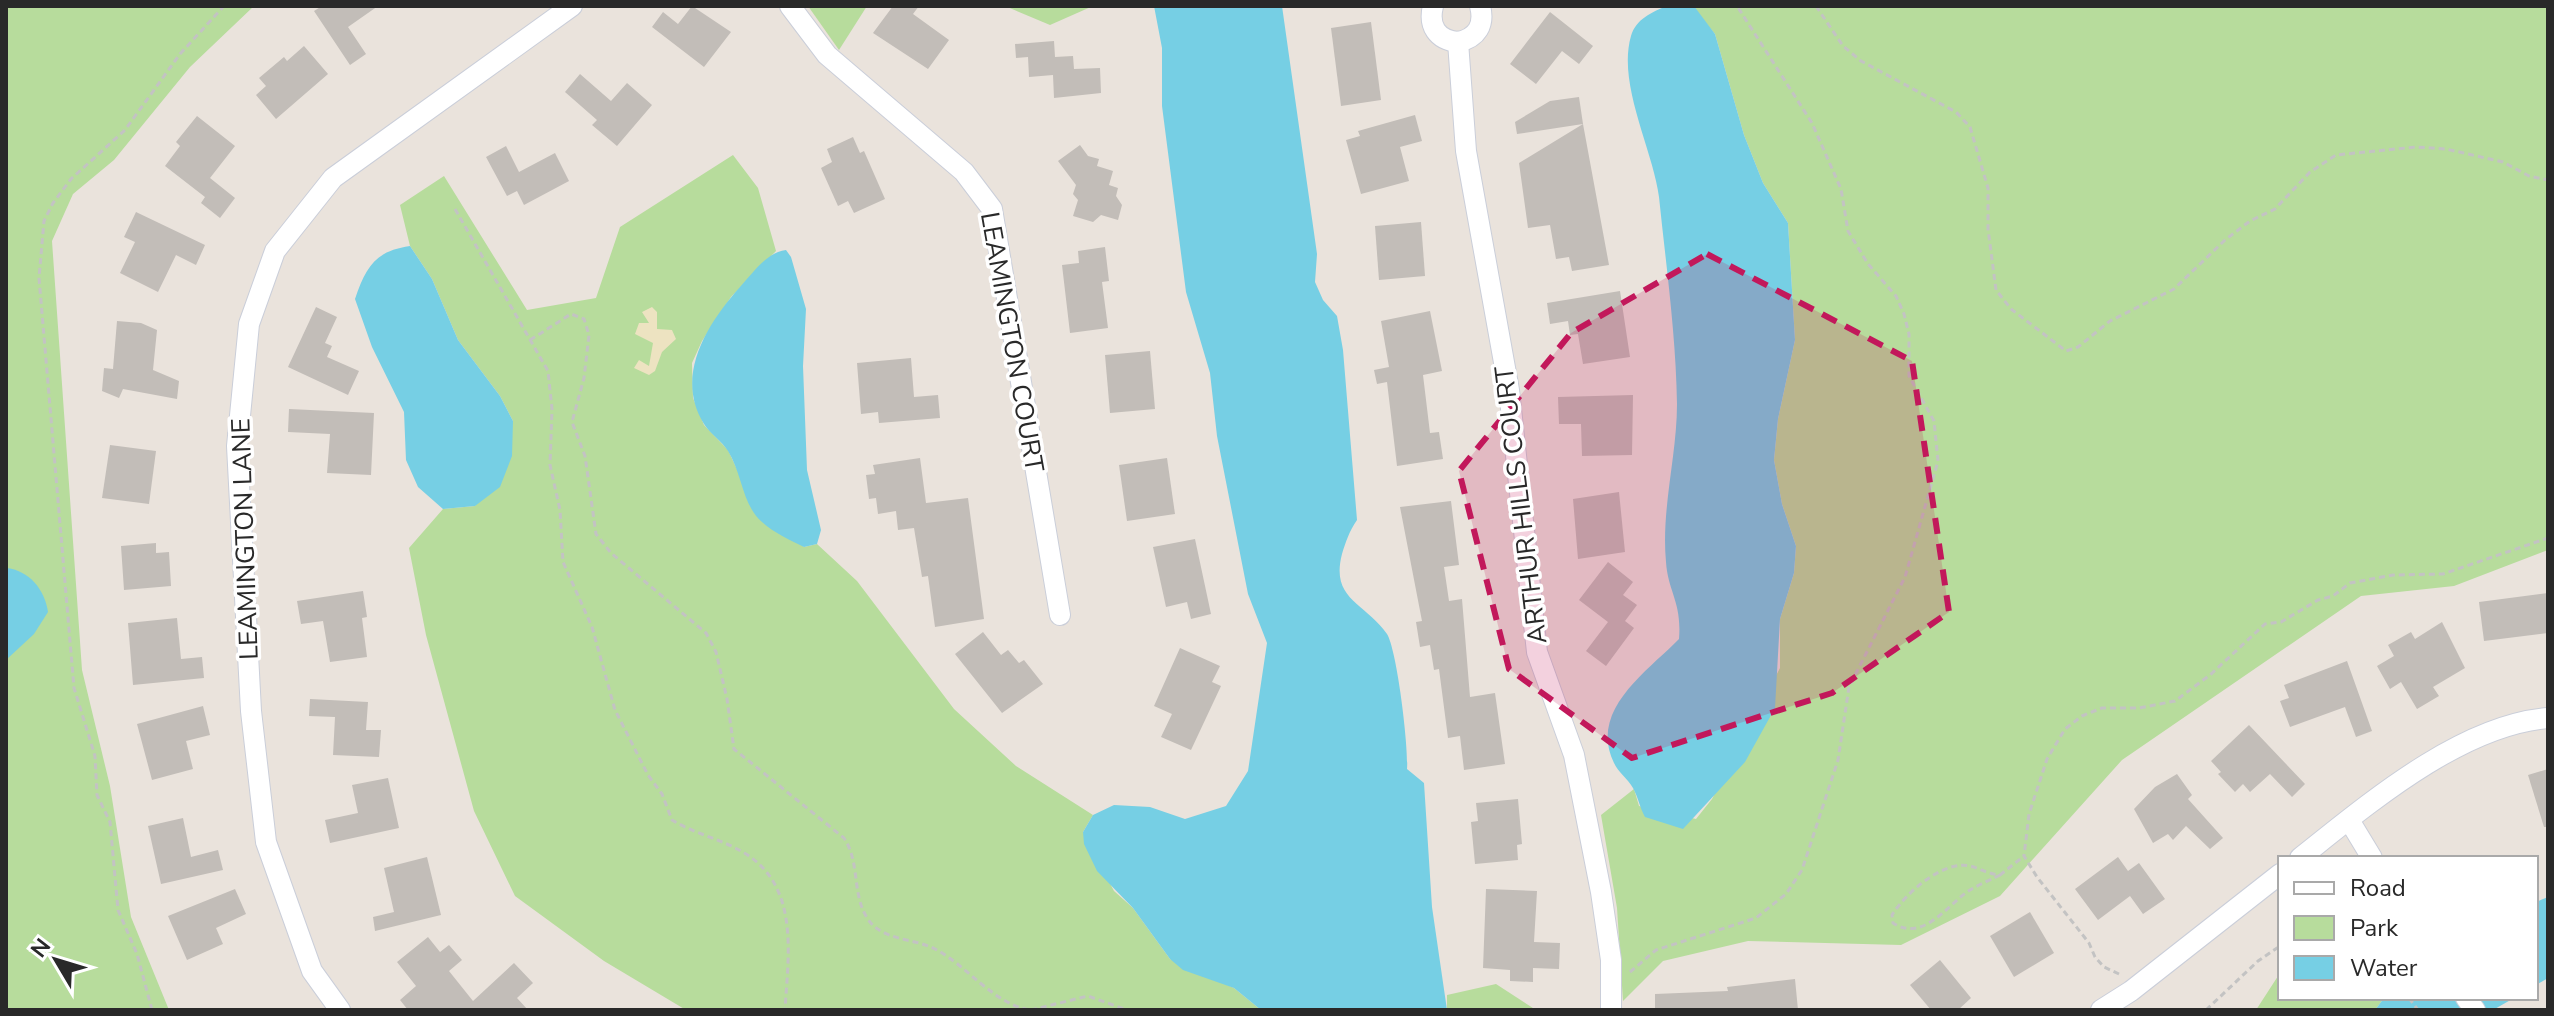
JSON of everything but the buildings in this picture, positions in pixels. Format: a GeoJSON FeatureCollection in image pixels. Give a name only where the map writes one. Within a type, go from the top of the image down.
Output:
{"type":"FeatureCollection","features":[{"type":"Feature","properties":{"kind":"street","name":"LEAMINGTON LANE"},"geometry":{"type":"LineString","coordinates":[[340,1010],[312,971],[266,842],[251,711],[237,446],[249,324],[275,251],[333,178],[572,6]]}},
{"type":"Feature","properties":{"kind":"street","name":"LEAMINGTON COURT"},"geometry":{"type":"LineString","coordinates":[[790,6],[827,55],[964,172],[992,209],[1060,615]]}},
{"type":"Feature","properties":{"kind":"street"},"geometry":{"type":"LineString","coordinates":[[1433,6],[1433,28],[1439,36],[1458,42],[1476,34],[1481,25],[1480,6]]}},
{"type":"Feature","properties":{"kind":"street","name":"ARTHUR HILLS COURT"},"geometry":{"type":"LineString","coordinates":[[1458,42],[1466,151],[1509,390],[1537,652],[1574,755],[1601,892],[1611,960],[1611,1001]]}},
{"type":"Feature","properties":{"kind":"street"},"geometry":{"type":"LineString","coordinates":[[2303,856],[2373,801],[2462,745],[2524,720],[2548,718]]}},
{"type":"Feature","properties":{"kind":"street"},"geometry":{"type":"LineString","coordinates":[[2349,820],[2371,856]]}},
{"type":"Feature","properties":{"kind":"street"},"geometry":{"type":"LineString","coordinates":[[2101,1010],[2131,991],[2278,876]]}},
{"type":"Feature","properties":{"kind":"path"},"geometry":{"type":"LineString","coordinates":[[152,1010],[137,954],[118,910],[110,822],[97,795],[95,756],[74,688],[40,264],[44,221],[53,203],[71,179],[125,130],[180,54],[224,6]]}},
{"type":"Feature","properties":{"kind":"path"},"geometry":{"type":"LineString","coordinates":[[1611,1001],[1645,956],[1756,918],[1786,894],[1802,870],[1838,760],[1849,687],[1905,577],[1936,472],[1938,441],[1934,421],[1911,384],[1904,314],[1896,296],[1868,264],[1848,231],[1841,189],[1812,123],[1737,6]]}},
{"type":"Feature","properties":{"kind":"path"},"geometry":{"type":"LineString","coordinates":[[1816,6],[1843,46],[1861,61],[1921,92],[1964,119],[1980,150],[1988,188],[1988,229],[1996,290],[2011,309],[2066,351],[2078,347],[2110,321],[2174,289],[2225,240],[2250,221],[2275,209],[2310,172],[2336,155],[2416,147],[2446,149],[2503,162],[2529,176],[2548,180]]}},
{"type":"Feature","properties":{"kind":"path"},"geometry":{"type":"LineString","coordinates":[[455,209],[548,371],[552,409],[550,465],[560,510],[563,562],[592,627],[615,710],[654,786],[662,794],[672,820],[745,853],[764,870],[777,891],[788,921],[785,1010]]}},
{"type":"Feature","properties":{"kind":"path"},"geometry":{"type":"LineString","coordinates":[[530,340],[571,314],[584,319],[588,327],[584,378],[572,422],[585,456],[596,534],[611,553],[706,633],[716,652],[734,749],[844,838],[853,856],[860,901],[873,926],[893,937],[939,951],[1004,1001],[1031,1010],[1088,996],[1127,1010]]}},
{"type":"Feature","properties":{"kind":"path"},"geometry":{"type":"LineString","coordinates":[[2131,991],[2120,974],[2104,967],[2095,957],[2089,943],[2024,856],[2025,825],[2047,759],[2060,735],[2082,716],[2102,708],[2139,708],[2175,701],[2210,675],[2265,624],[2281,622],[2318,600],[2333,596],[2350,583],[2393,575],[2443,574],[2548,538]]}},
{"type":"Feature","properties":{"kind":"path"},"geometry":{"type":"LineString","coordinates":[[2000,875],[1987,874],[1971,866],[1939,872],[1897,906],[1892,915],[1893,923],[1902,929],[1923,927],[1966,893],[2000,875],[2024,856]]}},
{"type":"Feature","properties":{"kind":"path"},"geometry":{"type":"LineString","coordinates":[[2206,1010],[2258,961],[2278,947]]}},
{"type":"Feature","properties":{"kind":"highlighted area"},"geometry":{"type":"Polygon","coordinates":[[[1707,254],[1912,361],[1949,612],[1832,693],[1632,758],[1509,669],[1459,471],[1571,333],[1707,254]]]}},
{"type":"Feature","properties":{"kind":"green space"},"geometry":{"type":"Polygon","coordinates":[[[6,6],[254,6],[190,67],[114,160],[73,194],[52,241],[82,670],[110,786],[131,917],[169,1010],[6,1010],[6,6]]]}},
{"type":"Feature","properties":{"kind":"green space"},"geometry":{"type":"Polygon","coordinates":[[[808,6],[867,6],[839,50],[808,6]]]}},
{"type":"Feature","properties":{"kind":"green space"},"geometry":{"type":"Polygon","coordinates":[[[1005,6],[1093,6],[1050,25],[1005,6]]]}},
{"type":"Feature","properties":{"kind":"green space"},"geometry":{"type":"Polygon","coordinates":[[[1692,6],[2548,6],[2548,550],[2454,586],[2361,596],[2122,760],[2000,896],[1901,945],[1748,941],[1663,961],[1623,1001],[1617,908],[1601,815],[1634,789],[1639,806],[1696,819],[1712,799],[1780,668],[1780,619],[1794,573],[1796,546],[1782,504],[1774,460],[1778,419],[1795,340],[1788,223],[1763,183],[1744,135],[1715,34],[1692,6]]]}},
{"type":"Feature","properties":{"kind":"green space"},"geometry":{"type":"Polygon","coordinates":[[[733,155],[758,188],[776,251],[731,297],[702,341],[692,363],[693,398],[704,425],[728,450],[742,480],[804,547],[817,544],[857,581],[954,709],[1016,766],[1093,815],[1083,832],[1114,891],[1133,908],[1170,959],[1234,988],[1261,1010],[686,1010],[604,961],[515,896],[474,811],[426,635],[409,548],[443,509],[475,506],[513,421],[500,396],[458,340],[432,279],[410,246],[400,205],[444,176],[527,310],[596,298],[620,227],[733,155]]]}},
{"type":"Feature","properties":{"kind":"green space"},"geometry":{"type":"Polygon","coordinates":[[[2278,976],[2278,1000],[2382,1000],[2375,1010],[2256,1010],[2278,976]]]}},
{"type":"Feature","properties":{"kind":"green space"},"geometry":{"type":"Polygon","coordinates":[[[1496,984],[1536,1010],[1447,1010],[1447,995],[1496,984]]]}},
{"type":"Feature","properties":{"kind":"sand"},"geometry":{"type":"Polygon","coordinates":[[[652,307],[657,312],[657,329],[672,330],[676,339],[662,352],[655,371],[649,375],[634,368],[639,360],[649,366],[653,343],[635,334],[639,323],[649,323],[642,312],[652,307]]]}},
{"type":"Feature","properties":{"kind":"water"},"geometry":{"type":"Polygon","coordinates":[[[1154,6],[1282,6],[1317,254],[1315,282],[1323,300],[1337,316],[1343,350],[1357,520],[1342,554],[1341,582],[1352,600],[1387,634],[1395,659],[1407,769],[1424,783],[1432,907],[1447,1010],[1261,1010],[1234,988],[1183,970],[1170,959],[1133,908],[1097,871],[1084,844],[1083,832],[1093,815],[1114,805],[1150,807],[1185,819],[1226,806],[1248,771],[1267,643],[1248,594],[1217,436],[1210,373],[1186,292],[1162,106],[1162,48],[1154,6]]]}},
{"type":"Feature","properties":{"kind":"water"},"geometry":{"type":"Polygon","coordinates":[[[1667,6],[1694,6],[1715,34],[1744,135],[1763,183],[1788,223],[1795,340],[1778,419],[1774,460],[1782,504],[1796,546],[1794,573],[1780,619],[1775,708],[1745,762],[1683,829],[1645,817],[1633,788],[1614,763],[1608,744],[1609,726],[1625,693],[1679,639],[1679,616],[1667,572],[1665,542],[1677,404],[1673,326],[1659,197],[1632,96],[1628,55],[1631,36],[1637,25],[1667,6]]]}},
{"type":"Feature","properties":{"kind":"water"},"geometry":{"type":"Polygon","coordinates":[[[410,246],[432,279],[458,340],[500,396],[513,421],[512,456],[500,487],[475,506],[443,509],[418,487],[406,460],[404,412],[372,347],[355,299],[363,278],[374,262],[388,252],[410,246]]]}},
{"type":"Feature","properties":{"kind":"water"},"geometry":{"type":"Polygon","coordinates":[[[786,250],[791,257],[806,309],[803,366],[807,470],[821,530],[817,544],[804,547],[770,529],[754,513],[728,451],[704,424],[692,388],[698,351],[716,317],[760,264],[786,250]]]}},
{"type":"Feature","properties":{"kind":"water"},"geometry":{"type":"Polygon","coordinates":[[[6,568],[22,573],[34,582],[48,612],[34,634],[6,660],[6,568]]]}},
{"type":"Feature","properties":{"kind":"water"},"geometry":{"type":"Polygon","coordinates":[[[2548,897],[2548,978],[2538,984],[2538,901],[2548,897]]]}},
{"type":"Feature","properties":{"kind":"water"},"geometry":{"type":"Polygon","coordinates":[[[2382,1000],[2510,1000],[2493,1010],[2375,1010],[2382,1000]]]}}]}
